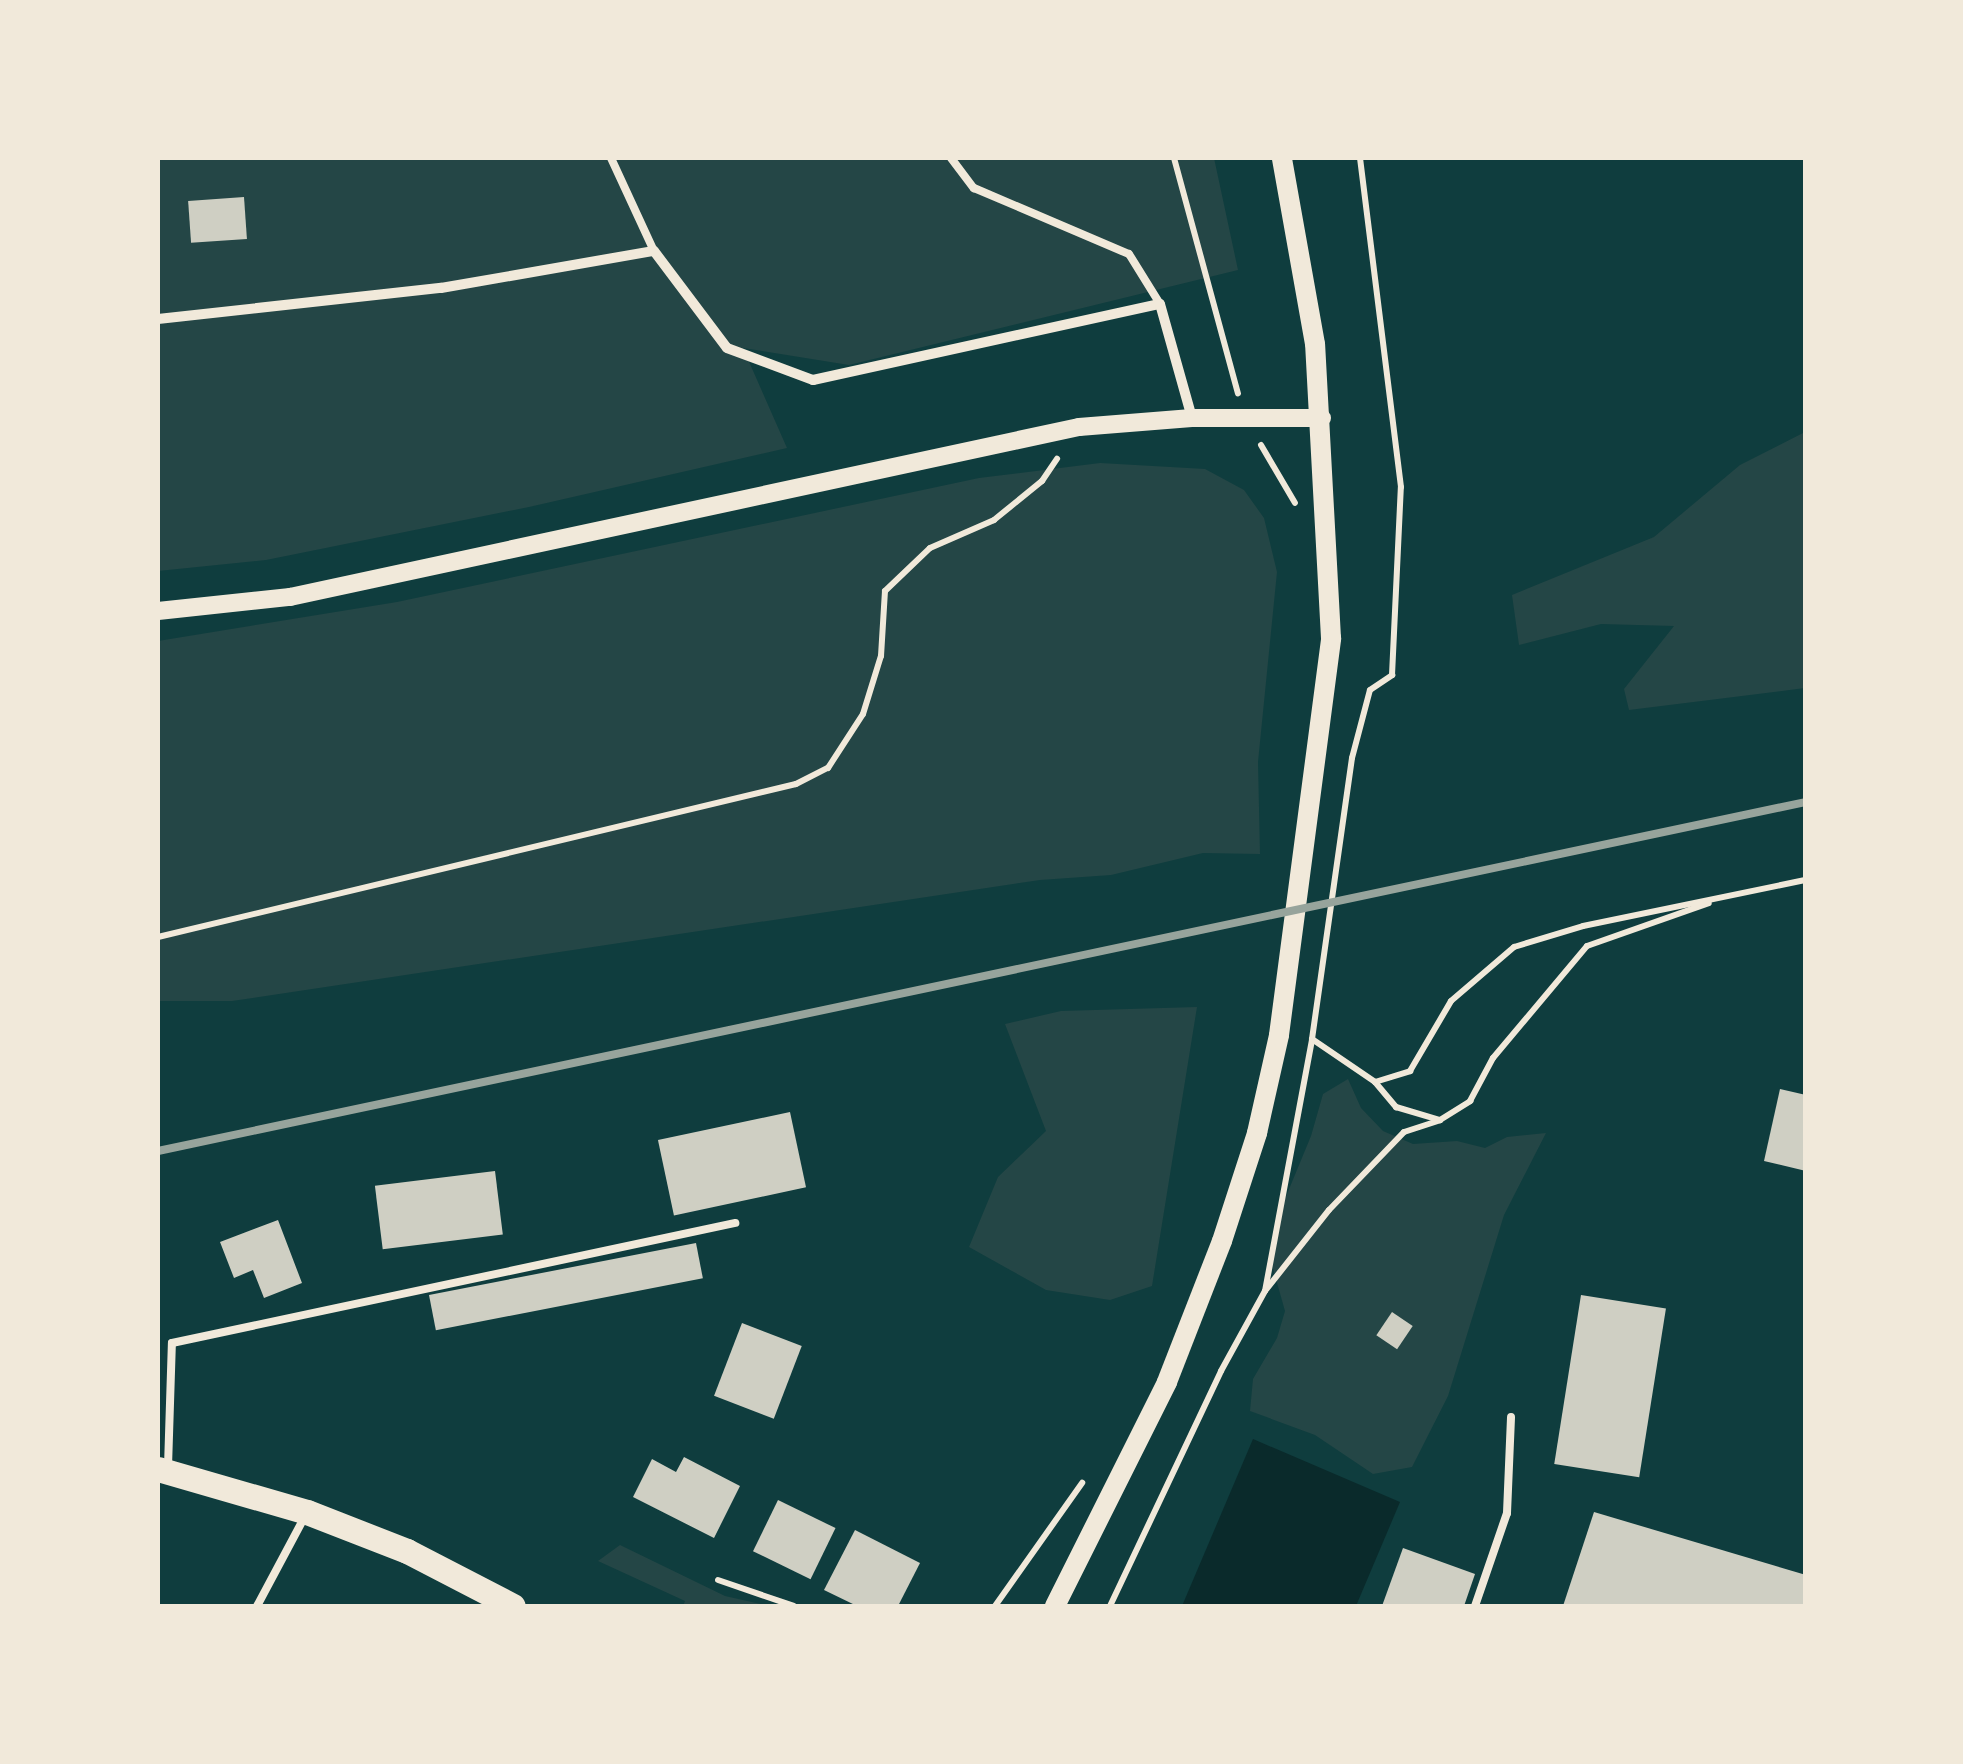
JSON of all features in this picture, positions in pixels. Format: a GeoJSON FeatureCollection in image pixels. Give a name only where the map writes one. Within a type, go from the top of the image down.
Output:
{"type":"FeatureCollection","features":[{"type":"Feature","properties":{"kind":"main road"},"geometry":{"type":"LineString","coordinates":[[1055,1606],[1174,1365],[1222,1241],[1257,1133],[1279,1035],[1331,638],[1322,418],[1304,264],[1282,158]]}},
{"type":"Feature","properties":{"kind":"main road"},"geometry":{"type":"LineString","coordinates":[[162,1470],[308,1512],[407,1551],[514,1606]]}},
{"type":"Feature","properties":{"kind":"street"},"geometry":{"type":"LineString","coordinates":[[158,319],[441,288],[654,251],[727,348],[812,380],[1160,304],[1192,418]]}},
{"type":"Feature","properties":{"kind":"street"},"geometry":{"type":"LineString","coordinates":[[158,611],[290,597],[1079,426],[1192,418],[1322,418]]}},
{"type":"Feature","properties":{"kind":"lane"},"geometry":{"type":"LineString","coordinates":[[611,158],[654,251]]}},
{"type":"Feature","properties":{"kind":"lane"},"geometry":{"type":"LineString","coordinates":[[951,158],[974,188],[1129,254],[1160,304]]}},
{"type":"Feature","properties":{"kind":"lane"},"geometry":{"type":"LineString","coordinates":[[162,1470],[172,1343],[735,1223]]}},
{"type":"Feature","properties":{"kind":"lane"},"geometry":{"type":"LineString","coordinates":[[1475,1606],[1507,1513],[1512,1416]]}},
{"type":"Feature","properties":{"kind":"lane"},"geometry":{"type":"LineString","coordinates":[[257,1606],[308,1512]]}},
{"type":"Feature","properties":{"kind":"path"},"geometry":{"type":"LineString","coordinates":[[1174,158],[1244,417],[1299,510]]}},
{"type":"Feature","properties":{"kind":"path"},"geometry":{"type":"LineString","coordinates":[[1265,1292],[1312,1039],[1352,758],[1370,690],[1392,675],[1401,488],[1360,158]]}},
{"type":"Feature","properties":{"kind":"path"},"geometry":{"type":"LineString","coordinates":[[158,937],[796,784],[828,768],[863,714],[881,656],[885,591],[930,548],[994,520],[1042,481],[1079,426]]}},
{"type":"Feature","properties":{"kind":"path"},"geometry":{"type":"LineString","coordinates":[[1375,1082],[1410,1071],[1451,1001],[1514,947],[1582,926],[1806,880]]}},
{"type":"Feature","properties":{"kind":"path"},"geometry":{"type":"LineString","coordinates":[[1110,1606],[1222,1370],[1265,1292],[1329,1210],[1404,1132],[1440,1120],[1470,1101],[1493,1058],[1588,946],[1732,895]]}},
{"type":"Feature","properties":{"kind":"path"},"geometry":{"type":"LineString","coordinates":[[1312,1039],[1375,1082],[1396,1108],[1440,1120]]}},
{"type":"Feature","properties":{"kind":"path"},"geometry":{"type":"LineString","coordinates":[[996,1606],[1085,1478]]}},
{"type":"Feature","properties":{"kind":"path"},"geometry":{"type":"LineString","coordinates":[[718,1580],[794,1606]]}},
{"type":"Feature","properties":{"kind":"shaded area"},"geometry":{"type":"Polygon","coordinates":[[[158,158],[1214,158],[1238,270],[849,365],[743,348],[787,448],[529,507],[266,560],[158,571],[158,158]]]}},
{"type":"Feature","properties":{"kind":"shaded area"},"geometry":{"type":"Polygon","coordinates":[[[1805,432],[1805,688],[1629,710],[1624,689],[1674,626],[1601,624],[1519,645],[1512,595],[1654,537],[1740,465],[1805,432]]]}},
{"type":"Feature","properties":{"kind":"shaded area"},"geometry":{"type":"Polygon","coordinates":[[[1100,463],[1205,469],[1244,490],[1264,518],[1277,572],[1258,762],[1260,854],[1203,853],[1111,875],[1040,880],[232,1001],[158,1001],[158,641],[397,602],[979,478],[1100,463]]]}},
{"type":"Feature","properties":{"kind":"shaded area"},"geometry":{"type":"Polygon","coordinates":[[[1197,1007],[1152,1286],[1110,1300],[1046,1290],[969,1247],[998,1177],[1046,1131],[1005,1024],[1061,1011],[1197,1007]]]}},
{"type":"Feature","properties":{"kind":"shaded area"},"geometry":{"type":"Polygon","coordinates":[[[1348,1079],[1361,1108],[1383,1131],[1413,1144],[1457,1141],[1485,1148],[1507,1137],[1546,1133],[1504,1215],[1448,1396],[1412,1467],[1373,1474],[1315,1435],[1250,1411],[1253,1379],[1277,1338],[1285,1311],[1270,1258],[1280,1211],[1311,1136],[1323,1094],[1348,1079]]]}},
{"type":"Feature","properties":{"kind":"shaded area"},"geometry":{"type":"Polygon","coordinates":[[[1253,1439],[1400,1502],[1356,1606],[1182,1606],[1253,1439]]]}},
{"type":"Feature","properties":{"kind":"shaded area"},"geometry":{"type":"Polygon","coordinates":[[[620,1545],[725,1596],[769,1606],[683,1606],[685,1601],[598,1561],[620,1545]]]}},
{"type":"Feature","properties":{"kind":"building"},"geometry":{"type":"Polygon","coordinates":[[[244,197],[247,239],[191,243],[188,201],[244,197]]]}},
{"type":"Feature","properties":{"kind":"building"},"geometry":{"type":"Polygon","coordinates":[[[1780,1089],[1806,1095],[1806,1171],[1764,1161],[1780,1089]]]}},
{"type":"Feature","properties":{"kind":"building"},"geometry":{"type":"Polygon","coordinates":[[[790,1112],[806,1187],[674,1215],[658,1140],[790,1112]]]}},
{"type":"Feature","properties":{"kind":"building"},"geometry":{"type":"Polygon","coordinates":[[[495,1171],[503,1235],[383,1249],[375,1186],[495,1171]]]}},
{"type":"Feature","properties":{"kind":"building"},"geometry":{"type":"Polygon","coordinates":[[[278,1220],[302,1283],[264,1298],[253,1270],[234,1278],[220,1242],[278,1220]]]}},
{"type":"Feature","properties":{"kind":"building"},"geometry":{"type":"Polygon","coordinates":[[[696,1243],[703,1278],[436,1330],[429,1295],[696,1243]]]}},
{"type":"Feature","properties":{"kind":"building"},"geometry":{"type":"Polygon","coordinates":[[[1581,1295],[1666,1308],[1639,1477],[1554,1464],[1581,1295]]]}},
{"type":"Feature","properties":{"kind":"building"},"geometry":{"type":"Polygon","coordinates":[[[1392,1312],[1413,1326],[1397,1349],[1376,1335],[1392,1312]]]}},
{"type":"Feature","properties":{"kind":"building"},"geometry":{"type":"Polygon","coordinates":[[[742,1323],[802,1346],[774,1419],[714,1396],[742,1323]]]}},
{"type":"Feature","properties":{"kind":"building"},"geometry":{"type":"Polygon","coordinates":[[[684,1457],[740,1486],[714,1538],[633,1497],[652,1459],[676,1472],[684,1457]]]}},
{"type":"Feature","properties":{"kind":"building"},"geometry":{"type":"Polygon","coordinates":[[[778,1500],[836,1528],[811,1579],[753,1551],[778,1500]]]}},
{"type":"Feature","properties":{"kind":"building"},"geometry":{"type":"Polygon","coordinates":[[[1594,1512],[1806,1575],[1806,1606],[1563,1606],[1594,1512]]]}},
{"type":"Feature","properties":{"kind":"building"},"geometry":{"type":"Polygon","coordinates":[[[855,1530],[920,1563],[898,1606],[857,1606],[824,1590],[855,1530]]]}},
{"type":"Feature","properties":{"kind":"building"},"geometry":{"type":"Polygon","coordinates":[[[1403,1548],[1475,1574],[1464,1606],[1382,1606],[1403,1548]]]}},
{"type":"Feature","properties":{"kind":"railway"},"geometry":{"type":"LineString","coordinates":[[158,1151],[1806,802]]}}]}
